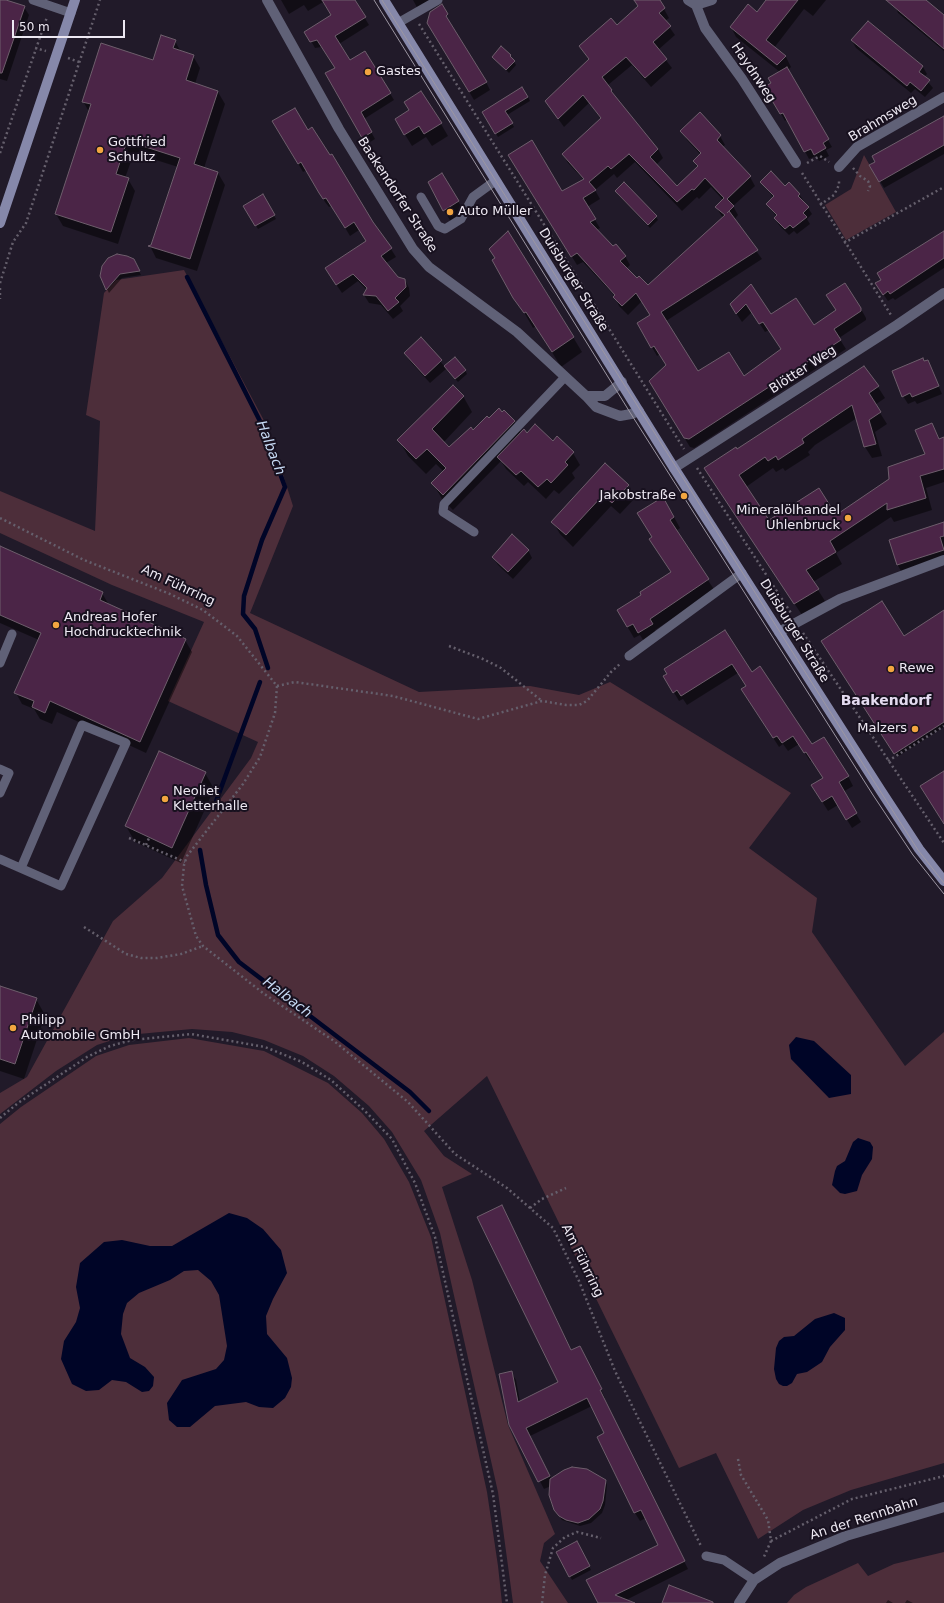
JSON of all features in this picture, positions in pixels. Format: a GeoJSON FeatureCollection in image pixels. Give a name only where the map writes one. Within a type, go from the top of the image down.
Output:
{"type":"FeatureCollection","features":[{"type":"Feature","properties":{"kind":"main road"},"geometry":{"type":"LineString","coordinates":[[0,223],[75,0]]}},
{"type":"Feature","properties":{"kind":"main road","name":"Duisburger Straße"},"geometry":{"type":"LineString","coordinates":[[384,0],[674,468],[898,816],[944,881]]}},
{"type":"Feature","properties":{"kind":"street","name":"Baakendorfer Straße"},"geometry":{"type":"LineString","coordinates":[[267,0],[339,129],[413,249],[429,267],[517,332],[596,407],[620,416],[639,411]]}},
{"type":"Feature","properties":{"kind":"street"},"geometry":{"type":"LineString","coordinates":[[692,3],[712,0]]}},
{"type":"Feature","properties":{"kind":"street","name":"Haydnweg"},"geometry":{"type":"LineString","coordinates":[[692,3],[705,28],[742,79],[797,165]]}},
{"type":"Feature","properties":{"kind":"street","name":"Brahmsweg"},"geometry":{"type":"LineString","coordinates":[[842,164],[857,147],[944,97]]}},
{"type":"Feature","properties":{"kind":"street","name":"Blötter Weg"},"geometry":{"type":"LineString","coordinates":[[674,468],[897,325],[944,293]]}},
{"type":"Feature","properties":{"kind":"street"},"geometry":{"type":"LineString","coordinates":[[586,396],[605,396],[622,382]]}},
{"type":"Feature","properties":{"kind":"street"},"geometry":{"type":"LineString","coordinates":[[779,632],[840,599],[944,560]]}},
{"type":"Feature","properties":{"kind":"street","name":"An der Rennbahn"},"geometry":{"type":"LineString","coordinates":[[739,1603],[754,1580],[780,1562],[846,1536],[944,1507]]}},
{"type":"Feature","properties":{"kind":"lane"},"geometry":{"type":"LineString","coordinates":[[33,0],[70,12]]}},
{"type":"Feature","properties":{"kind":"lane"},"geometry":{"type":"LineString","coordinates":[[398,23],[438,0]]}},
{"type":"Feature","properties":{"kind":"lane"},"geometry":{"type":"LineString","coordinates":[[421,197],[438,226],[446,229],[461,219],[473,197],[495,181]]}},
{"type":"Feature","properties":{"kind":"lane"},"geometry":{"type":"LineString","coordinates":[[474,532],[444,512],[444,504],[565,377]]}},
{"type":"Feature","properties":{"kind":"lane","name":"Duisburger Straße"},"geometry":{"type":"LineString","coordinates":[[629,656],[742,573]]}},
{"type":"Feature","properties":{"kind":"lane"},"geometry":{"type":"LineString","coordinates":[[0,663],[12,634]]}},
{"type":"Feature","properties":{"kind":"lane"},"geometry":{"type":"LineString","coordinates":[[0,859],[61,886],[126,743],[82,725],[21,868]]}},
{"type":"Feature","properties":{"kind":"lane"},"geometry":{"type":"LineString","coordinates":[[0,769],[9,773],[0,793]]}},
{"type":"Feature","properties":{"kind":"lane"},"geometry":{"type":"LineString","coordinates":[[706,1556],[724,1560],[754,1580]]}},
{"type":"Feature","properties":{"kind":"path"},"geometry":{"type":"LineString","coordinates":[[0,284],[13,242],[26,223],[100,0]]}},
{"type":"Feature","properties":{"kind":"path"},"geometry":{"type":"LineString","coordinates":[[0,153],[51,6]]}},
{"type":"Feature","properties":{"kind":"path"},"geometry":{"type":"LineString","coordinates":[[414,14],[690,457],[796,622],[944,844]]}},
{"type":"Feature","properties":{"kind":"path"},"geometry":{"type":"LineString","coordinates":[[868,191],[870,186],[868,181],[842,164],[820,156],[797,165],[820,205],[897,325]]}},
{"type":"Feature","properties":{"kind":"path"},"geometry":{"type":"LineString","coordinates":[[820,205],[834,195],[839,185],[842,164]]}},
{"type":"Feature","properties":{"kind":"path"},"geometry":{"type":"LineString","coordinates":[[844,243],[944,188]]}},
{"type":"Feature","properties":{"kind":"path"},"geometry":{"type":"LineString","coordinates":[[0,288],[0,299]]}},
{"type":"Feature","properties":{"kind":"path","name":"Am Führring"},"geometry":{"type":"LineString","coordinates":[[0,518],[84,560],[170,594],[204,610],[237,636],[277,686],[275,713],[260,757],[243,784],[192,849],[185,862],[182,880],[185,901],[196,936],[203,946],[263,992],[334,1041],[408,1102],[455,1154],[502,1184],[553,1228],[579,1281],[615,1371],[706,1556]]}},
{"type":"Feature","properties":{"kind":"path"},"geometry":{"type":"LineString","coordinates":[[449,646],[483,659],[501,668],[542,701]]}},
{"type":"Feature","properties":{"kind":"path"},"geometry":{"type":"LineString","coordinates":[[277,686],[295,682],[393,696],[478,718],[542,701],[566,706],[579,705],[587,701],[611,672],[629,656]]}},
{"type":"Feature","properties":{"kind":"path"},"geometry":{"type":"LineString","coordinates":[[888,761],[944,726]]}},
{"type":"Feature","properties":{"kind":"path"},"geometry":{"type":"LineString","coordinates":[[129,838],[185,862]]}},
{"type":"Feature","properties":{"kind":"path"},"geometry":{"type":"LineString","coordinates":[[146,845],[149,838]]}},
{"type":"Feature","properties":{"kind":"path"},"geometry":{"type":"LineString","coordinates":[[84,927],[126,954],[141,958],[157,958],[181,954],[203,946]]}},
{"type":"Feature","properties":{"kind":"path"},"geometry":{"type":"LineString","coordinates":[[0,1118],[18,1103],[81,1061],[110,1046],[132,1040],[191,1034],[265,1047],[302,1062],[331,1080],[365,1111],[392,1139],[415,1183],[435,1237],[493,1494],[507,1603]]}},
{"type":"Feature","properties":{"kind":"path"},"geometry":{"type":"LineString","coordinates":[[530,1208],[542,1199],[566,1188]]}},
{"type":"Feature","properties":{"kind":"path"},"geometry":{"type":"LineString","coordinates":[[738,1459],[741,1475],[768,1520],[771,1541],[762,1560]]}},
{"type":"Feature","properties":{"kind":"path"},"geometry":{"type":"LineString","coordinates":[[771,1541],[852,1499],[944,1476]]}},
{"type":"Feature","properties":{"kind":"path"},"geometry":{"type":"LineString","coordinates":[[542,1603],[545,1575],[553,1548],[565,1537],[577,1532],[601,1538]]}},
{"type":"Feature","properties":{"kind":"shaded area"},"geometry":{"type":"Polygon","coordinates":[[[864,155],[896,212],[846,240],[825,205],[851,189],[864,155]]]}},
{"type":"Feature","properties":{"kind":"shaded area"},"geometry":{"type":"Polygon","coordinates":[[[184,270],[269,430],[293,506],[250,613],[419,692],[530,686],[579,695],[610,682],[791,793],[749,848],[817,898],[812,932],[905,1066],[944,1032],[944,1463],[851,1490],[803,1510],[758,1539],[716,1453],[679,1468],[487,1076],[424,1131],[444,1156],[472,1174],[442,1187],[472,1280],[508,1425],[555,1534],[544,1543],[540,1561],[568,1603],[513,1603],[498,1492],[440,1233],[421,1180],[392,1132],[369,1106],[334,1076],[303,1056],[264,1040],[232,1032],[192,1029],[128,1035],[97,1045],[56,1071],[0,1114],[0,1093],[27,1077],[113,921],[162,878],[251,758],[258,742],[168,701],[204,622],[112,585],[0,533],[0,491],[95,531],[100,421],[86,415],[104,293],[116,280],[184,270]]]}},
{"type":"Feature","properties":{"kind":"shaded area"},"geometry":{"type":"Polygon","coordinates":[[[189,1038],[264,1051],[328,1083],[362,1113],[384,1139],[409,1182],[431,1237],[487,1492],[502,1603],[0,1603],[0,1124],[21,1107],[96,1056],[129,1045],[189,1038]]]}},
{"type":"Feature","properties":{"kind":"shaded area"},"geometry":{"type":"Polygon","coordinates":[[[944,1552],[944,1603],[787,1603],[794,1595],[806,1587],[858,1563],[868,1576],[894,1564],[944,1552]]]}},
{"type":"Feature","properties":{"kind":"water"},"geometry":{"type":"Polygon","coordinates":[[[796,1037],[814,1041],[851,1075],[851,1094],[829,1098],[791,1059],[789,1045],[796,1037]]]}},
{"type":"Feature","properties":{"kind":"water"},"geometry":{"type":"Polygon","coordinates":[[[858,1138],[870,1142],[873,1147],[872,1159],[862,1175],[857,1191],[845,1194],[840,1193],[832,1185],[835,1171],[837,1166],[845,1161],[853,1142],[858,1138]]]}},
{"type":"Feature","properties":{"kind":"water"},"geometry":{"type":"Polygon","coordinates":[[[229,1213],[247,1218],[263,1229],[281,1250],[287,1273],[266,1316],[267,1334],[287,1358],[292,1378],[291,1387],[285,1398],[273,1408],[259,1407],[246,1402],[215,1406],[190,1427],[177,1427],[169,1420],[167,1403],[182,1380],[216,1369],[224,1360],[227,1346],[219,1295],[211,1281],[198,1270],[184,1271],[170,1280],[139,1293],[127,1303],[123,1314],[121,1334],[130,1358],[145,1367],[154,1377],[153,1386],[149,1391],[142,1392],[126,1382],[112,1380],[99,1390],[86,1391],[72,1384],[61,1359],[64,1341],[76,1322],[80,1308],[76,1287],[80,1263],[104,1242],[122,1240],[150,1246],[172,1246],[229,1213]]]}},
{"type":"Feature","properties":{"kind":"water"},"geometry":{"type":"Polygon","coordinates":[[[834,1313],[845,1318],[845,1330],[830,1347],[822,1362],[807,1372],[797,1374],[792,1383],[787,1386],[779,1384],[776,1379],[774,1369],[776,1348],[779,1341],[784,1337],[794,1336],[815,1319],[834,1313]]]}},
{"type":"Feature","properties":{"kind":"building"},"geometry":{"type":"Polygon","coordinates":[[[0,0],[6,0],[25,6],[2,73],[0,73],[0,0]]]}},
{"type":"Feature","properties":{"kind":"building"},"geometry":{"type":"Polygon","coordinates":[[[322,0],[355,0],[366,17],[335,36],[350,60],[365,51],[391,93],[361,112],[372,132],[362,138],[325,73],[335,68],[317,40],[310,42],[304,32],[331,15],[322,0]]]}},
{"type":"Feature","properties":{"kind":"building"},"geometry":{"type":"Polygon","coordinates":[[[634,0],[660,0],[665,8],[659,13],[671,26],[653,42],[667,59],[645,78],[626,57],[602,77],[612,90],[611,91],[658,149],[650,157],[677,186],[698,166],[693,161],[701,153],[680,131],[700,112],[721,135],[717,140],[751,176],[727,199],[734,206],[729,211],[758,250],[661,312],[698,371],[729,352],[744,376],[781,349],[763,322],[759,324],[746,304],[736,314],[730,304],[751,284],[771,314],[796,298],[814,325],[836,310],[826,295],[845,283],[861,308],[861,311],[834,329],[841,340],[689,439],[684,438],[649,381],[666,365],[654,346],[651,348],[637,323],[650,315],[636,293],[622,306],[613,297],[615,295],[577,253],[571,257],[508,155],[532,140],[562,191],[584,179],[562,154],[601,118],[583,95],[558,119],[545,101],[589,59],[579,46],[611,18],[617,25],[638,6],[634,0]],[[629,154],[611,169],[608,166],[589,182],[596,190],[583,198],[596,219],[590,222],[613,246],[616,244],[626,256],[620,261],[637,278],[639,276],[648,285],[725,215],[715,207],[724,198],[705,178],[694,190],[692,189],[677,202],[629,154]]]}},
{"type":"Feature","properties":{"kind":"building"},"geometry":{"type":"Polygon","coordinates":[[[766,0],[798,0],[766,40],[786,56],[777,65],[730,27],[748,4],[757,12],[766,0]]]}},
{"type":"Feature","properties":{"kind":"building"},"geometry":{"type":"Polygon","coordinates":[[[886,0],[926,0],[944,15],[944,49],[886,0]]]}},
{"type":"Feature","properties":{"kind":"building"},"geometry":{"type":"Polygon","coordinates":[[[442,4],[448,14],[446,16],[487,82],[469,92],[427,23],[430,12],[442,4]]]}},
{"type":"Feature","properties":{"kind":"building"},"geometry":{"type":"Polygon","coordinates":[[[868,21],[923,66],[919,72],[930,80],[921,91],[910,82],[907,86],[851,40],[868,21]]]}},
{"type":"Feature","properties":{"kind":"building","name":"Gottfried Schultz"},"geometry":{"type":"Polygon","coordinates":[[[161,35],[176,40],[173,48],[194,55],[186,80],[218,91],[194,164],[218,172],[190,259],[148,246],[151,245],[180,158],[127,141],[116,174],[129,178],[111,232],[55,214],[91,104],[82,102],[101,43],[153,60],[161,35]]]}},
{"type":"Feature","properties":{"kind":"building"},"geometry":{"type":"Polygon","coordinates":[[[501,46],[515,61],[506,70],[492,57],[501,46]]]}},
{"type":"Feature","properties":{"kind":"building"},"geometry":{"type":"Polygon","coordinates":[[[787,67],[829,139],[823,143],[826,148],[814,155],[811,149],[804,152],[783,113],[780,114],[764,87],[771,83],[768,78],[787,67]]]}},
{"type":"Feature","properties":{"kind":"building"},"geometry":{"type":"Polygon","coordinates":[[[522,87],[528,97],[505,111],[513,123],[495,134],[482,112],[522,87]]]}},
{"type":"Feature","properties":{"kind":"building"},"geometry":{"type":"Polygon","coordinates":[[[421,91],[442,123],[424,134],[419,126],[404,135],[395,119],[409,110],[404,102],[421,91]]]}},
{"type":"Feature","properties":{"kind":"building"},"geometry":{"type":"Polygon","coordinates":[[[295,108],[308,130],[312,127],[330,155],[332,154],[373,222],[392,248],[381,256],[398,277],[405,279],[406,287],[395,298],[399,302],[388,311],[376,296],[363,295],[367,288],[353,274],[336,285],[325,268],[366,241],[354,222],[345,228],[326,198],[323,199],[319,193],[301,162],[298,164],[272,121],[295,108]]]}},
{"type":"Feature","properties":{"kind":"building"},"geometry":{"type":"Polygon","coordinates":[[[944,116],[944,145],[879,182],[869,165],[875,162],[872,156],[944,116]]]}},
{"type":"Feature","properties":{"kind":"building"},"geometry":{"type":"Polygon","coordinates":[[[771,171],[785,186],[789,182],[800,194],[798,196],[809,207],[803,213],[807,217],[793,228],[790,225],[785,229],[774,218],[777,215],[766,204],[774,196],[760,182],[771,171]]]}},
{"type":"Feature","properties":{"kind":"building"},"geometry":{"type":"Polygon","coordinates":[[[442,173],[459,201],[443,211],[428,182],[442,173]]]}},
{"type":"Feature","properties":{"kind":"building"},"geometry":{"type":"Polygon","coordinates":[[[624,182],[657,216],[648,225],[615,191],[624,182]]]}},
{"type":"Feature","properties":{"kind":"building"},"geometry":{"type":"Polygon","coordinates":[[[263,194],[275,215],[255,226],[243,206],[263,194]]]}},
{"type":"Feature","properties":{"kind":"building"},"geometry":{"type":"Polygon","coordinates":[[[508,231],[574,337],[552,352],[526,312],[524,313],[513,298],[492,260],[495,258],[489,249],[508,231]]]}},
{"type":"Feature","properties":{"kind":"building"},"geometry":{"type":"Polygon","coordinates":[[[944,231],[944,258],[890,294],[888,291],[883,295],[875,283],[881,280],[877,273],[944,231]]]}},
{"type":"Feature","properties":{"kind":"building"},"geometry":{"type":"Polygon","coordinates":[[[117,254],[134,259],[140,271],[120,274],[106,290],[100,276],[102,266],[108,258],[117,254]]]}},
{"type":"Feature","properties":{"kind":"building"},"geometry":{"type":"Polygon","coordinates":[[[421,337],[442,360],[425,376],[404,353],[421,337]]]}},
{"type":"Feature","properties":{"kind":"building"},"geometry":{"type":"Polygon","coordinates":[[[455,357],[466,370],[455,379],[444,366],[455,357]]]}},
{"type":"Feature","properties":{"kind":"building"},"geometry":{"type":"Polygon","coordinates":[[[923,358],[924,361],[928,360],[939,386],[912,397],[910,393],[902,397],[892,371],[923,358]]]}},
{"type":"Feature","properties":{"kind":"building"},"geometry":{"type":"Polygon","coordinates":[[[864,366],[879,386],[869,393],[881,412],[869,420],[876,444],[864,447],[852,405],[802,439],[804,443],[778,460],[776,456],[768,461],[765,457],[739,475],[769,520],[819,488],[836,515],[889,479],[888,467],[925,454],[915,430],[932,423],[939,439],[944,437],[944,469],[920,476],[926,498],[887,510],[887,503],[830,541],[836,552],[806,570],[819,589],[794,604],[704,468],[736,447],[737,449],[864,366]]]}},
{"type":"Feature","properties":{"kind":"building"},"geometry":{"type":"Polygon","coordinates":[[[453,385],[464,396],[432,429],[449,447],[471,427],[473,430],[487,416],[489,418],[499,408],[502,412],[504,410],[515,421],[443,495],[431,483],[446,468],[427,449],[416,459],[397,440],[453,385]]]}},
{"type":"Feature","properties":{"kind":"building"},"geometry":{"type":"Polygon","coordinates":[[[535,424],[553,441],[557,436],[574,452],[565,462],[568,465],[551,483],[547,479],[538,487],[521,471],[516,475],[497,457],[524,429],[527,433],[535,424]]]}},
{"type":"Feature","properties":{"kind":"building"},"geometry":{"type":"Polygon","coordinates":[[[605,463],[629,485],[612,503],[603,495],[566,535],[551,522],[605,463]]]}},
{"type":"Feature","properties":{"kind":"building"},"geometry":{"type":"Polygon","coordinates":[[[663,497],[674,517],[670,520],[709,579],[650,619],[653,624],[638,633],[633,624],[627,627],[617,610],[641,595],[640,592],[671,572],[649,539],[652,537],[637,513],[663,497]]]}},
{"type":"Feature","properties":{"kind":"building"},"geometry":{"type":"Polygon","coordinates":[[[944,522],[944,536],[940,537],[944,550],[897,565],[889,540],[944,522]]]}},
{"type":"Feature","properties":{"kind":"building"},"geometry":{"type":"Polygon","coordinates":[[[512,534],[529,550],[508,572],[492,557],[512,534]]]}},
{"type":"Feature","properties":{"kind":"building"},"geometry":{"type":"Polygon","coordinates":[[[0,546],[103,592],[100,600],[186,639],[140,742],[50,701],[45,713],[32,707],[34,701],[14,693],[41,633],[0,615],[0,546]]]}},
{"type":"Feature","properties":{"kind":"building","name":"Rewe"},"geometry":{"type":"Polygon","coordinates":[[[882,601],[904,636],[944,610],[944,722],[894,754],[821,641],[882,601]]]}},
{"type":"Feature","properties":{"kind":"building"},"geometry":{"type":"Polygon","coordinates":[[[725,630],[752,672],[760,666],[812,744],[824,737],[849,776],[839,782],[857,813],[846,820],[832,796],[822,802],[811,785],[823,778],[806,752],[804,753],[793,736],[782,743],[777,736],[773,738],[741,689],[746,686],[732,664],[681,696],[677,690],[673,693],[663,676],[667,674],[664,669],[725,630]]]}},
{"type":"Feature","properties":{"kind":"building","name":"Neoliet Kletterhalle"},"geometry":{"type":"Polygon","coordinates":[[[159,751],[206,772],[172,848],[125,826],[159,751]]]}},
{"type":"Feature","properties":{"kind":"building"},"geometry":{"type":"Polygon","coordinates":[[[944,771],[944,824],[920,786],[944,771]]]}},
{"type":"Feature","properties":{"kind":"building","name":"Philipp Automobile GmbH"},"geometry":{"type":"Polygon","coordinates":[[[0,986],[37,998],[15,1064],[0,1059],[0,986]]]}},
{"type":"Feature","properties":{"kind":"building"},"geometry":{"type":"Polygon","coordinates":[[[502,1205],[571,1350],[580,1346],[602,1389],[600,1390],[685,1561],[615,1595],[635,1603],[598,1603],[586,1580],[658,1545],[641,1510],[634,1513],[597,1437],[604,1433],[587,1398],[526,1428],[550,1476],[538,1482],[509,1425],[499,1374],[512,1371],[518,1402],[558,1382],[477,1217],[502,1205]]]}},
{"type":"Feature","properties":{"kind":"building"},"geometry":{"type":"Polygon","coordinates":[[[572,1467],[587,1469],[606,1480],[603,1501],[600,1509],[589,1519],[578,1523],[566,1520],[559,1516],[554,1510],[549,1495],[550,1479],[572,1467]]]}},
{"type":"Feature","properties":{"kind":"building"},"geometry":{"type":"Polygon","coordinates":[[[577,1541],[590,1566],[569,1577],[556,1552],[577,1541]]]}},
{"type":"Feature","properties":{"kind":"building"},"geometry":{"type":"Polygon","coordinates":[[[669,1585],[713,1602],[713,1603],[662,1603],[669,1585]]]}},
{"type":"Feature","properties":{"kind":"waterway","name":"Halbach"},"geometry":{"type":"LineString","coordinates":[[187,277],[263,427],[285,487],[262,540],[244,596],[243,614],[255,629],[268,668]]}},
{"type":"Feature","properties":{"kind":"waterway","name":"Halbach"},"geometry":{"type":"LineString","coordinates":[[214,807],[260,682]]}},
{"type":"Feature","properties":{"kind":"waterway","name":"Halbach"},"geometry":{"type":"LineString","coordinates":[[200,850],[206,885],[218,935],[239,962],[410,1092],[429,1111]]}},
{"type":"Feature","properties":{"kind":"tram line"},"geometry":{"type":"LineString","coordinates":[[374,0],[631,414],[873,795],[913,855],[944,894]]}},
{"type":"Feature","properties":{"kind":"tram line"},"geometry":{"type":"LineString","coordinates":[[382,0],[875,783],[918,850],[944,883]]}},
{"type":"Feature","properties":{"kind":"place","name":"Gastes"},"geometry":{"type":"Point","coordinates":[368,72]}},
{"type":"Feature","properties":{"kind":"place","name":"Gottfried Schultz"},"geometry":{"type":"Point","coordinates":[100,150]}},
{"type":"Feature","properties":{"kind":"place","name":"Auto Müller"},"geometry":{"type":"Point","coordinates":[450,212]}},
{"type":"Feature","properties":{"kind":"place","name":"Jakobstraße"},"geometry":{"type":"Point","coordinates":[684,496]}},
{"type":"Feature","properties":{"kind":"place","name":"Mineralölhandel Uhlenbruck"},"geometry":{"type":"Point","coordinates":[848,518]}},
{"type":"Feature","properties":{"kind":"place","name":"Andreas Hofer Hochdrucktechnik"},"geometry":{"type":"Point","coordinates":[56,625]}},
{"type":"Feature","properties":{"kind":"place","name":"Rewe"},"geometry":{"type":"Point","coordinates":[891,669]}},
{"type":"Feature","properties":{"kind":"place","name":"Malzers"},"geometry":{"type":"Point","coordinates":[915,729]}},
{"type":"Feature","properties":{"kind":"place","name":"Neoliet Kletterhalle"},"geometry":{"type":"Point","coordinates":[165,799]}},
{"type":"Feature","properties":{"kind":"place","name":"Philipp Automobile GmbH"},"geometry":{"type":"Point","coordinates":[13,1028]}},
{"type":"Feature","properties":{"kind":"district","name":"Baakendorf"},"geometry":{"type":"Point","coordinates":[886,701]}}]}
